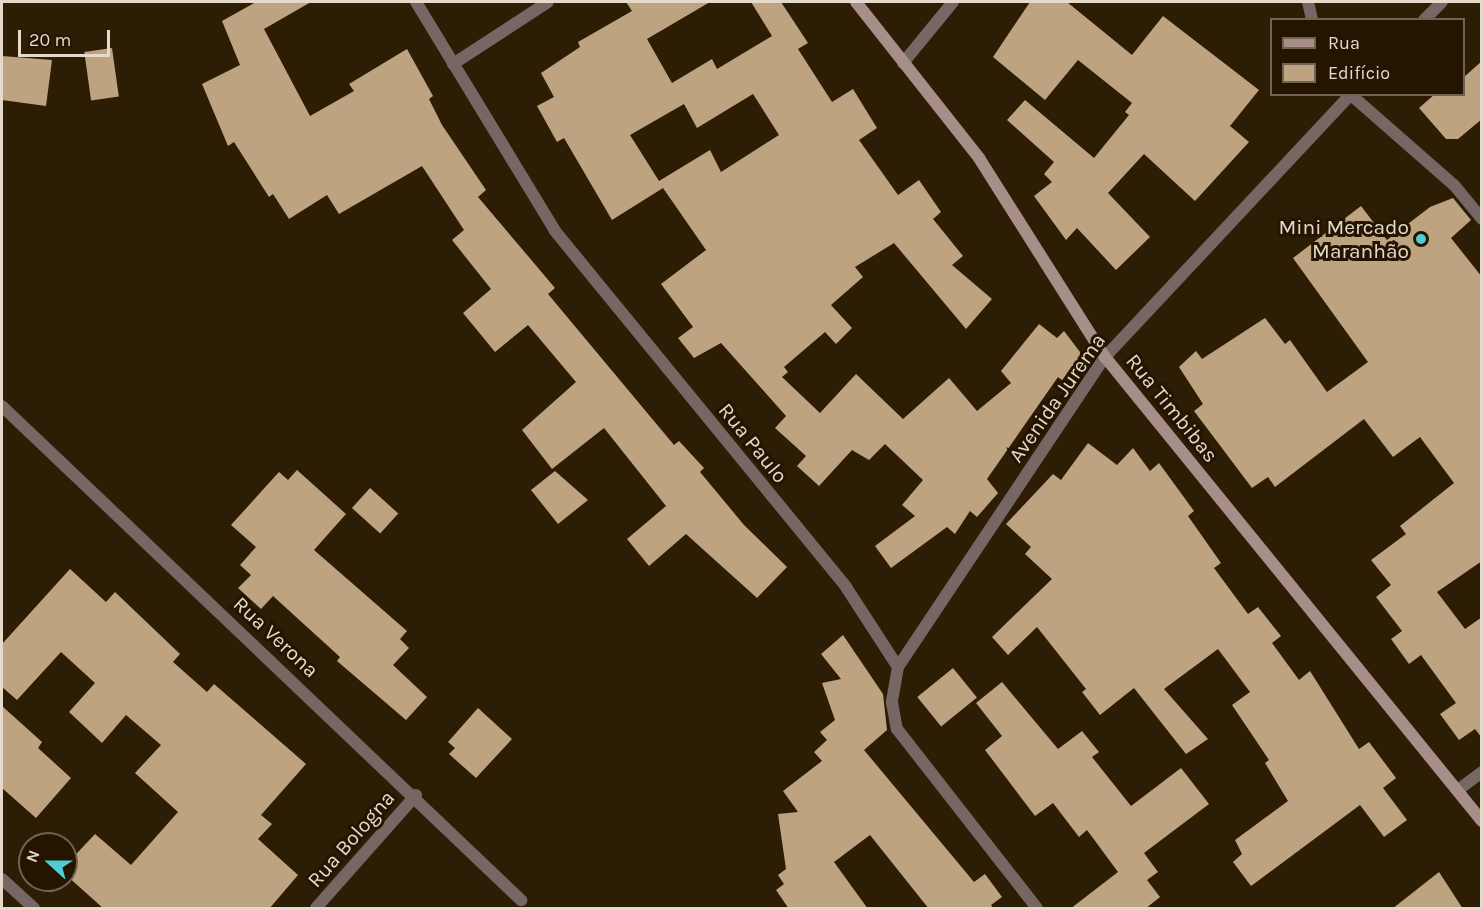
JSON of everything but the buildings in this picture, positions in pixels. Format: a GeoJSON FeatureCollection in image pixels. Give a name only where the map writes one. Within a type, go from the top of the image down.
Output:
{"type":"FeatureCollection","features":[{"type":"Feature","properties":{"kind":"main road","name":"Rua Timbibas"},"geometry":{"type":"LineString","coordinates":[[856,2],[979,158],[1105,357],[1482,821]]}},
{"type":"Feature","properties":{"kind":"street","name":"Rua Paulo"},"geometry":{"type":"LineString","coordinates":[[416,2],[555,231],[846,587],[898,667]]}},
{"type":"Feature","properties":{"kind":"street"},"geometry":{"type":"LineString","coordinates":[[453,64],[548,2]]}},
{"type":"Feature","properties":{"kind":"street"},"geometry":{"type":"LineString","coordinates":[[903,63],[953,2]]}},
{"type":"Feature","properties":{"kind":"street"},"geometry":{"type":"LineString","coordinates":[[1308,2],[1312,18]]}},
{"type":"Feature","properties":{"kind":"street"},"geometry":{"type":"LineString","coordinates":[[1426,18],[1442,2]]}},
{"type":"Feature","properties":{"kind":"street","name":"Avenida Jurema"},"geometry":{"type":"LineString","coordinates":[[898,667],[1105,357],[1349,96]]}},
{"type":"Feature","properties":{"kind":"street"},"geometry":{"type":"LineString","coordinates":[[1351,96],[1454,184],[1482,219]]}},
{"type":"Feature","properties":{"kind":"street","name":"Rua Verona"},"geometry":{"type":"LineString","coordinates":[[2,406],[416,795],[521,900]]}},
{"type":"Feature","properties":{"kind":"street"},"geometry":{"type":"LineString","coordinates":[[898,667],[892,702],[897,729],[1037,909]]}},
{"type":"Feature","properties":{"kind":"street"},"geometry":{"type":"LineString","coordinates":[[1458,790],[1482,772]]}},
{"type":"Feature","properties":{"kind":"street","name":"Rua Bologna"},"geometry":{"type":"LineString","coordinates":[[316,909],[416,795]]}},
{"type":"Feature","properties":{"kind":"street"},"geometry":{"type":"LineString","coordinates":[[2,879],[34,909]]}},
{"type":"Feature","properties":{"kind":"place","name":"Mini Mercado Maranhão"},"geometry":{"type":"Point","coordinates":[1421,239]}}]}
